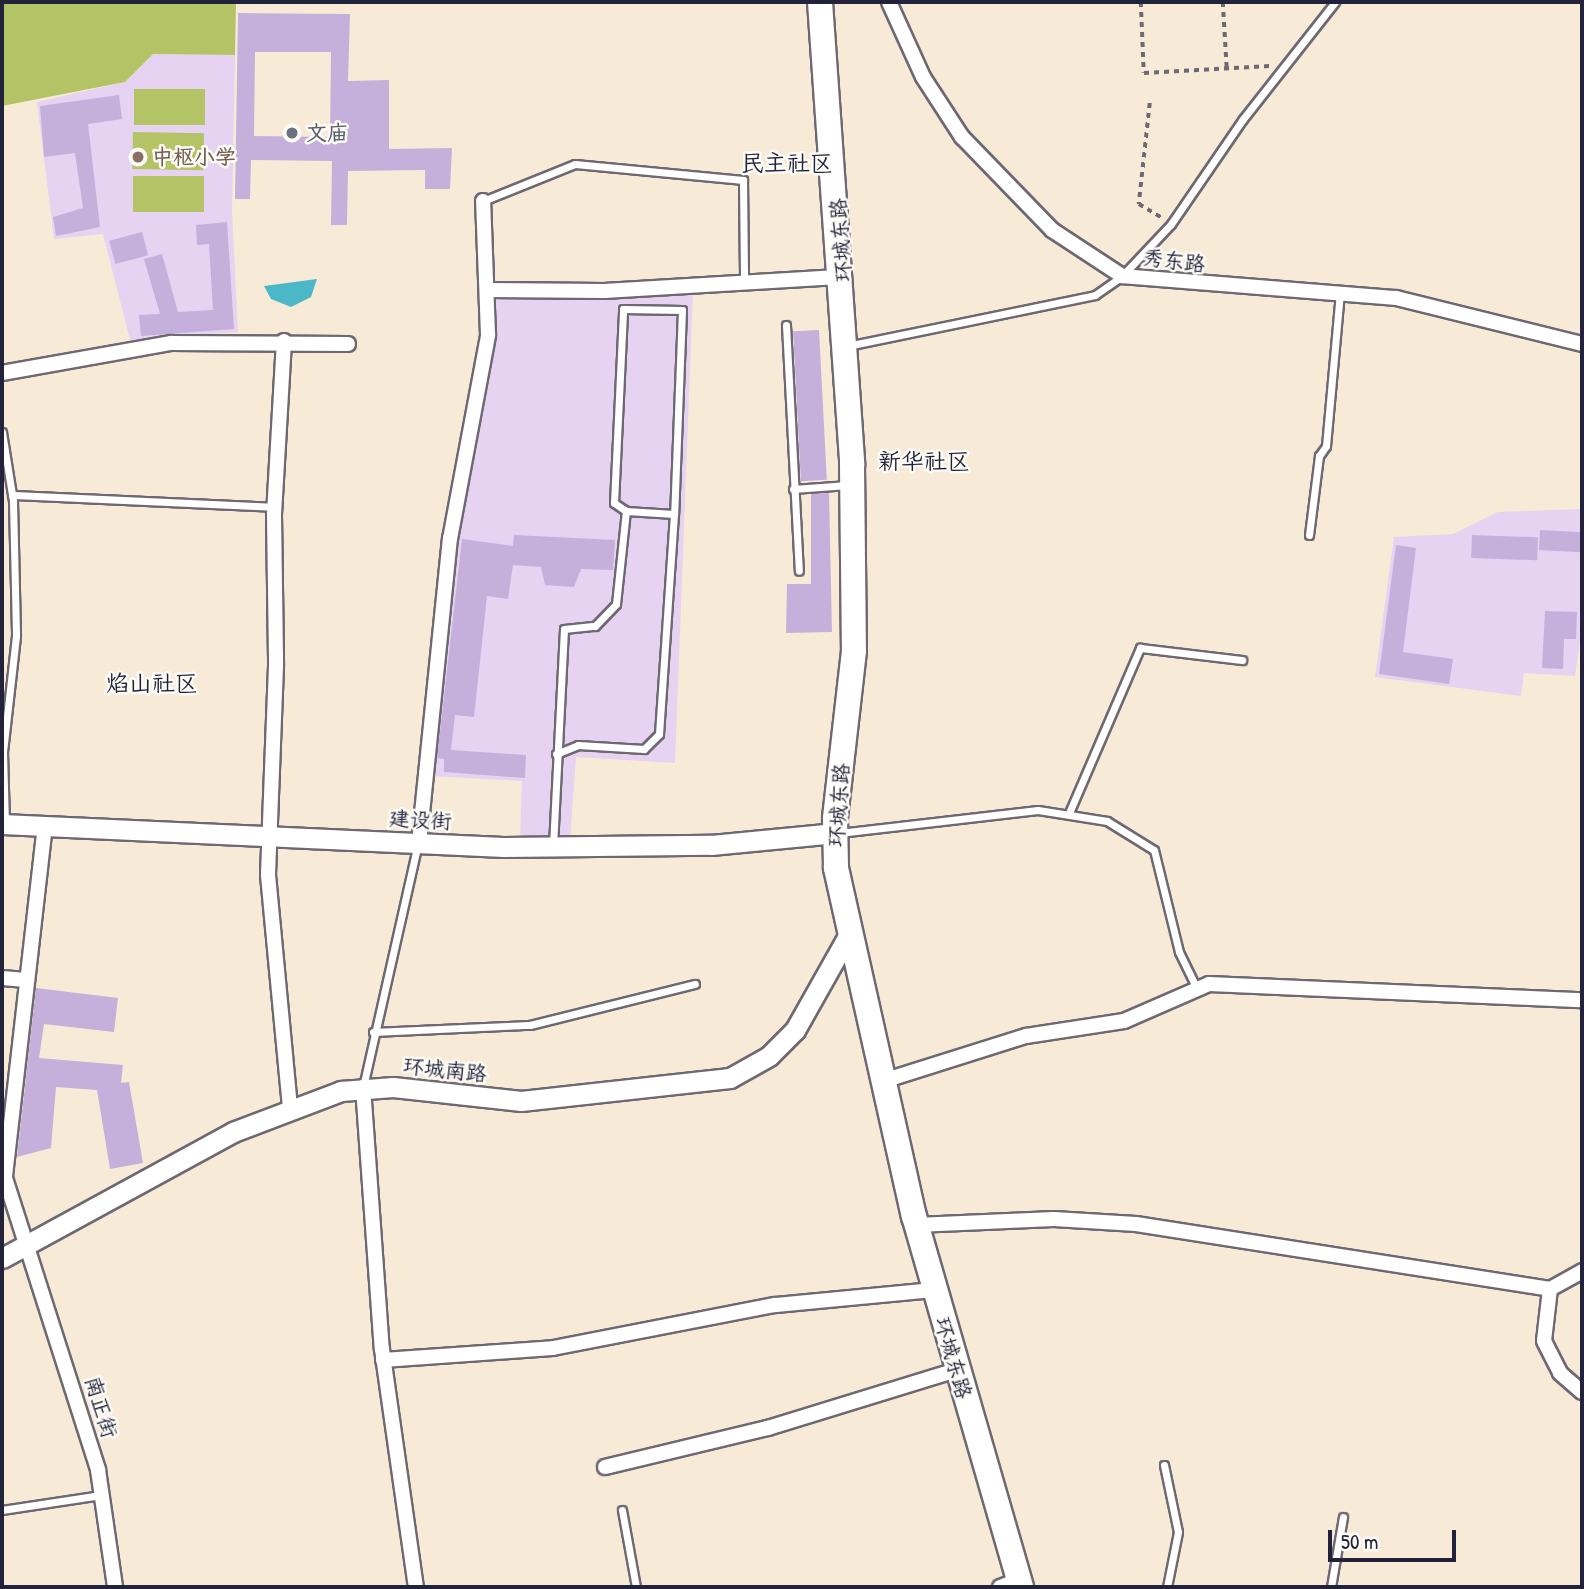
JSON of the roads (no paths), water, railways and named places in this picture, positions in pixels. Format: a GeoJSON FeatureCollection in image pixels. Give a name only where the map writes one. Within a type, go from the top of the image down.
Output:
{"type":"FeatureCollection","features":[{"type":"Feature","properties":{"kind":"highway","name":"环城东路"},"geometry":{"type":"LineString","coordinates":[[820,2],[843,277],[852,485],[854,651],[835,833],[849,934],[916,1225],[1013,1585]]}},
{"type":"Feature","properties":{"kind":"street","name":"秀东路"},"geometry":{"type":"LineString","coordinates":[[889,2],[923,77],[962,137],[1052,230],[1122,276],[1340,292],[1430,304],[1582,344]]}},
{"type":"Feature","properties":{"kind":"street"},"geometry":{"type":"LineString","coordinates":[[418,843],[438,631],[488,335],[489,289],[483,201]]}},
{"type":"Feature","properties":{"kind":"street"},"geometry":{"type":"LineString","coordinates":[[489,289],[604,291],[843,277]]}},
{"type":"Feature","properties":{"kind":"street"},"geometry":{"type":"LineString","coordinates":[[284,341],[274,507],[277,624],[269,835],[272,963],[290,1108]]}},
{"type":"Feature","properties":{"kind":"street"},"geometry":{"type":"LineString","coordinates":[[2,373],[171,343],[284,341],[348,344]]}},
{"type":"Feature","properties":{"kind":"street","name":"建设街"},"geometry":{"type":"LineString","coordinates":[[3,824],[418,843],[553,846],[711,845],[835,833]]}},
{"type":"Feature","properties":{"kind":"street","name":"南正街"},"geometry":{"type":"LineString","coordinates":[[45,825],[26,980],[7,1098],[5,1178],[28,1243],[104,1494],[115,1587]]}},
{"type":"Feature","properties":{"kind":"street","name":"环城南路"},"geometry":{"type":"LineString","coordinates":[[2,1258],[290,1108],[363,1087],[521,1101],[730,1078],[769,1056],[795,1030],[849,934]]}},
{"type":"Feature","properties":{"kind":"street"},"geometry":{"type":"LineString","coordinates":[[2,978],[26,980]]}},
{"type":"Feature","properties":{"kind":"street"},"geometry":{"type":"LineString","coordinates":[[883,1081],[940,1068],[1026,1036],[1124,1021],[1196,987],[1349,986],[1582,1000]]}},
{"type":"Feature","properties":{"kind":"street"},"geometry":{"type":"LineString","coordinates":[[363,1087],[383,1360],[416,1587]]}},
{"type":"Feature","properties":{"kind":"street"},"geometry":{"type":"LineString","coordinates":[[916,1225],[1054,1219],[1136,1224],[1550,1289],[1582,1271]]}},
{"type":"Feature","properties":{"kind":"street"},"geometry":{"type":"LineString","coordinates":[[1550,1289],[1544,1341],[1560,1373],[1582,1392]]}},
{"type":"Feature","properties":{"kind":"street"},"geometry":{"type":"LineString","coordinates":[[383,1360],[553,1348],[775,1305],[934,1290]]}},
{"type":"Feature","properties":{"kind":"street"},"geometry":{"type":"LineString","coordinates":[[605,1467],[768,1428],[956,1370]]}},
{"type":"Feature","properties":{"kind":"lane"},"geometry":{"type":"LineString","coordinates":[[847,346],[1095,295],[1122,276],[1171,223],[1335,2]]}},
{"type":"Feature","properties":{"kind":"lane"},"geometry":{"type":"LineString","coordinates":[[483,201],[575,164],[743,180],[744,282]]}},
{"type":"Feature","properties":{"kind":"lane"},"geometry":{"type":"LineString","coordinates":[[1309,535],[1319,456],[1326,446],[1340,292]]}},
{"type":"Feature","properties":{"kind":"lane"},"geometry":{"type":"LineString","coordinates":[[556,754],[578,745],[643,749],[658,739],[674,514],[682,310],[623,309],[614,503],[626,511],[674,514]]}},
{"type":"Feature","properties":{"kind":"lane"},"geometry":{"type":"LineString","coordinates":[[786,326],[799,571]]}},
{"type":"Feature","properties":{"kind":"lane"},"geometry":{"type":"LineString","coordinates":[[2,432],[12,495],[16,636],[3,752],[3,824]]}},
{"type":"Feature","properties":{"kind":"lane"},"geometry":{"type":"LineString","coordinates":[[793,489],[852,485]]}},
{"type":"Feature","properties":{"kind":"lane"},"geometry":{"type":"LineString","coordinates":[[12,495],[274,507]]}},
{"type":"Feature","properties":{"kind":"lane"},"geometry":{"type":"LineString","coordinates":[[553,846],[564,629],[595,626],[616,604],[626,511]]}},
{"type":"Feature","properties":{"kind":"lane"},"geometry":{"type":"LineString","coordinates":[[1069,813],[1140,648],[1242,660]]}},
{"type":"Feature","properties":{"kind":"lane"},"geometry":{"type":"LineString","coordinates":[[835,833],[1038,810],[1107,821],[1149,843],[1179,952],[1196,987]]}},
{"type":"Feature","properties":{"kind":"lane"},"geometry":{"type":"LineString","coordinates":[[363,1087],[373,1032],[398,951],[418,843]]}},
{"type":"Feature","properties":{"kind":"lane"},"geometry":{"type":"LineString","coordinates":[[373,1032],[530,1025],[695,984]]}},
{"type":"Feature","properties":{"kind":"lane"},"geometry":{"type":"LineString","coordinates":[[1164,1465],[1178,1532],[1167,1587]]}},
{"type":"Feature","properties":{"kind":"lane"},"geometry":{"type":"LineString","coordinates":[[2,1510],[104,1494]]}},
{"type":"Feature","properties":{"kind":"lane"},"geometry":{"type":"LineString","coordinates":[[622,1510],[636,1587]]}},
{"type":"Feature","properties":{"kind":"lane"},"geometry":{"type":"LineString","coordinates":[[1331,1587],[1343,1517]]}},
{"type":"Feature","properties":{"kind":"water"},"geometry":{"type":"Polygon","coordinates":[[[317,279],[311,297],[291,307],[271,299],[264,286],[317,279]]]}},
{"type":"Feature","properties":{"kind":"place","name":"文庙"},"geometry":{"type":"Point","coordinates":[292,133]}},
{"type":"Feature","properties":{"kind":"place","name":"中枢小学"},"geometry":{"type":"Point","coordinates":[138,157]}},
{"type":"Feature","properties":{"kind":"district","name":"民主社区"},"geometry":{"type":"Point","coordinates":[787,163]}},
{"type":"Feature","properties":{"kind":"district","name":"新华社区"},"geometry":{"type":"Point","coordinates":[924,461]}},
{"type":"Feature","properties":{"kind":"district","name":"焰山社区"},"geometry":{"type":"Point","coordinates":[152,683]}}]}
